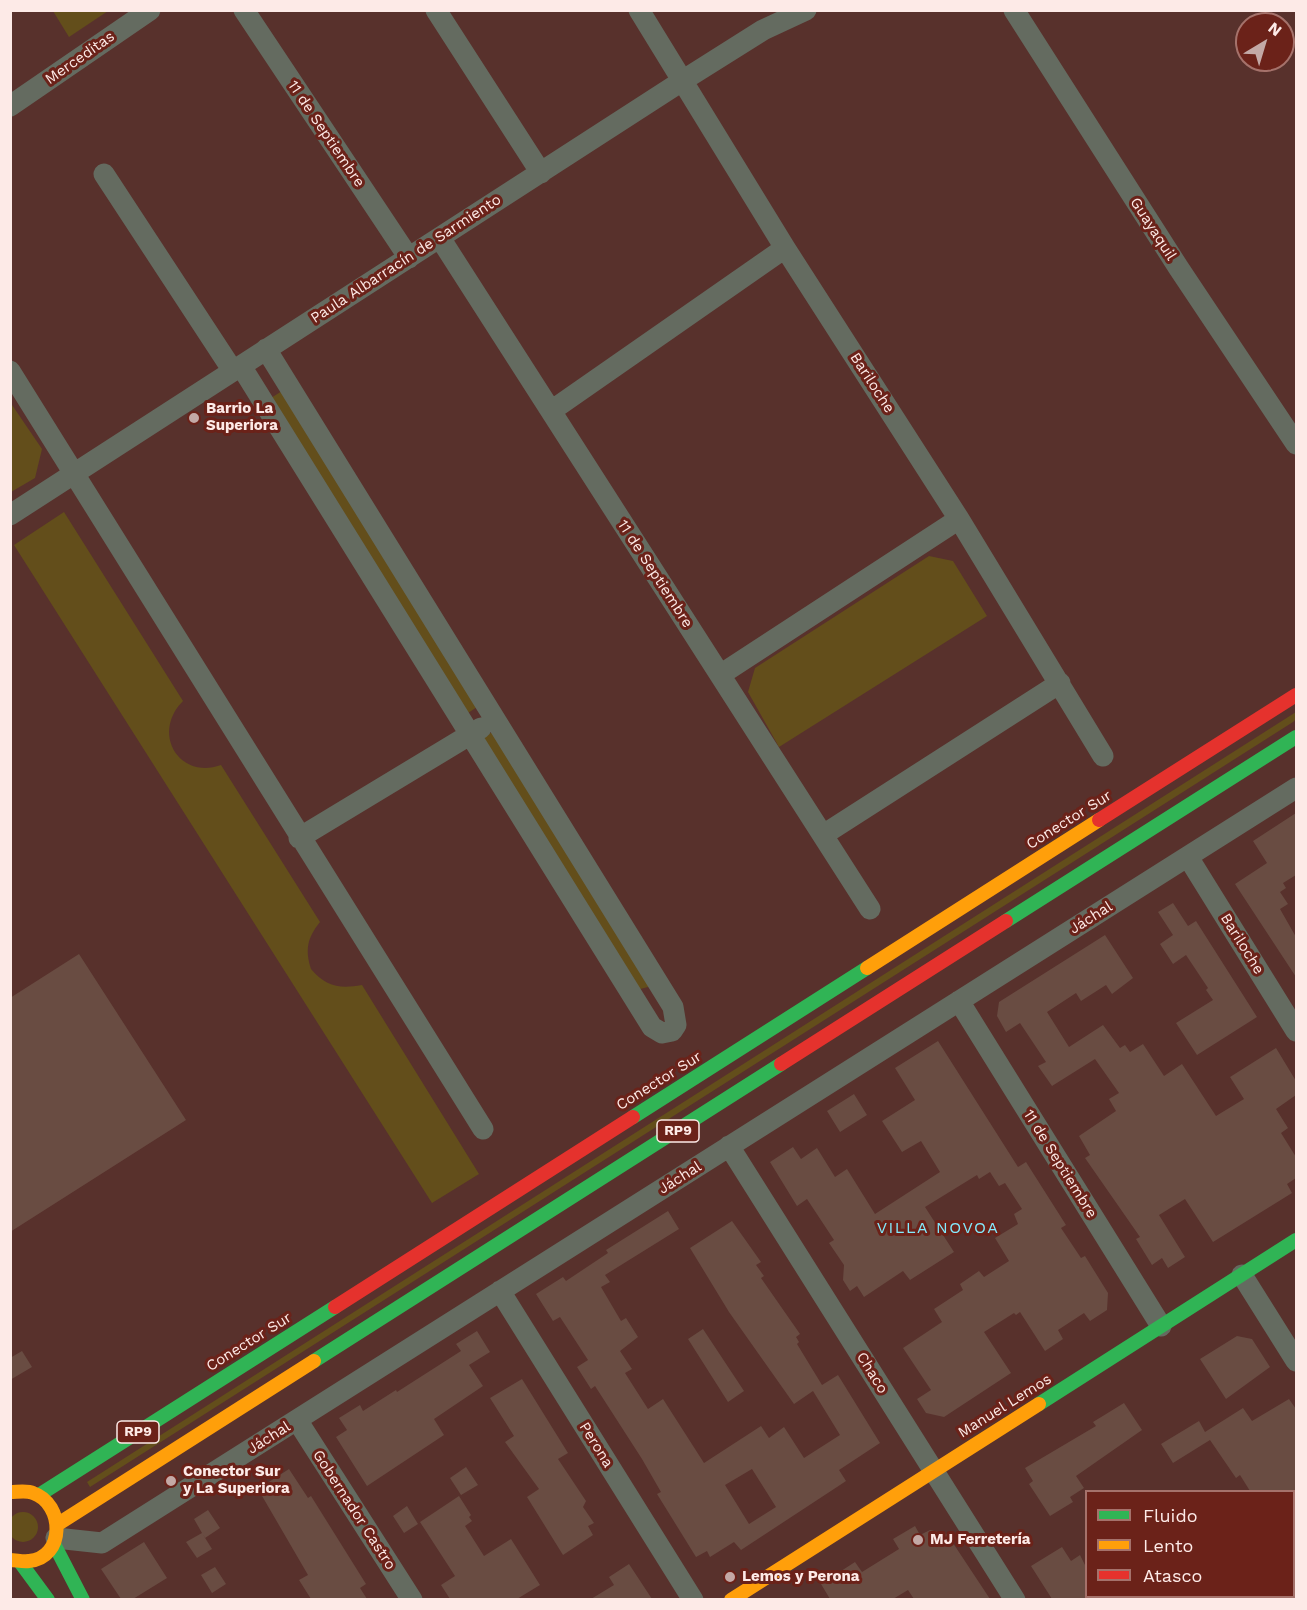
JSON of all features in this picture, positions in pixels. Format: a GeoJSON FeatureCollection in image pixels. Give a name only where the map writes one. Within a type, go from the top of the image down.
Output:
{"type":"FeatureCollection","features":[{"type":"Feature","properties":{"kind":"main road","name":"Conector Sur"},"geometry":{"type":"LineString","coordinates":[[39,1495],[1296,695]]}},
{"type":"Feature","properties":{"kind":"main road","name":"RP9"},"geometry":{"type":"LineString","coordinates":[[56,1536],[1296,737]]}},
{"type":"Feature","properties":{"kind":"main road","name":"Manuel Lemos"},"geometry":{"type":"LineString","coordinates":[[732,1599],[1296,1240]]}},
{"type":"Feature","properties":{"kind":"main road"},"geometry":{"type":"LineString","coordinates":[[13,1488],[39,1495],[50,1503],[56,1536],[83,1599]]}},
{"type":"Feature","properties":{"kind":"main road"},"geometry":{"type":"LineString","coordinates":[[15,1561],[39,1559],[56,1536]]}},
{"type":"Feature","properties":{"kind":"main road"},"geometry":{"type":"LineString","coordinates":[[15,1561],[46,1599]]}},
{"type":"Feature","properties":{"kind":"street","name":"Merceditas"},"geometry":{"type":"LineString","coordinates":[[10,106],[150,10]]}},
{"type":"Feature","properties":{"kind":"street","name":"11 de Septiembre"},"geometry":{"type":"LineString","coordinates":[[243,10],[409,258]]}},
{"type":"Feature","properties":{"kind":"street"},"geometry":{"type":"LineString","coordinates":[[436,10],[541,173]]}},
{"type":"Feature","properties":{"kind":"street","name":"Bariloche"},"geometry":{"type":"LineString","coordinates":[[639,10],[784,248],[959,519],[1103,756]]}},
{"type":"Feature","properties":{"kind":"street","name":"Paula Albarracín de Sarmiento"},"geometry":{"type":"LineString","coordinates":[[10,515],[682,81],[763,30],[806,10]]}},
{"type":"Feature","properties":{"kind":"street","name":"Guayaquil"},"geometry":{"type":"LineString","coordinates":[[1014,10],[1178,267],[1296,444]]}},
{"type":"Feature","properties":{"kind":"street"},"geometry":{"type":"LineString","coordinates":[[104,174],[237,368],[652,1027],[662,1033],[672,1031],[676,1024],[673,1006],[266,349]]}},
{"type":"Feature","properties":{"kind":"street","name":"11 de Septiembre"},"geometry":{"type":"LineString","coordinates":[[440,238],[870,909]]}},
{"type":"Feature","properties":{"kind":"street"},"geometry":{"type":"LineString","coordinates":[[551,411],[784,248]]}},
{"type":"Feature","properties":{"kind":"street"},"geometry":{"type":"LineString","coordinates":[[10,371],[299,838],[483,1129]]}},
{"type":"Feature","properties":{"kind":"street"},"geometry":{"type":"LineString","coordinates":[[720,675],[959,519]]}},
{"type":"Feature","properties":{"kind":"street"},"geometry":{"type":"LineString","coordinates":[[823,835],[1060,683]]}},
{"type":"Feature","properties":{"kind":"street"},"geometry":{"type":"LineString","coordinates":[[299,838],[495,720]]}},
{"type":"Feature","properties":{"kind":"street","name":"Jáchal"},"geometry":{"type":"LineString","coordinates":[[56,1536],[102,1543],[1296,788]]}},
{"type":"Feature","properties":{"kind":"street","name":"Bariloche"},"geometry":{"type":"LineString","coordinates":[[1188,856],[1296,1032]]}},
{"type":"Feature","properties":{"kind":"street","name":"11 de Septiembre"},"geometry":{"type":"LineString","coordinates":[[959,1001],[1161,1326]]}},
{"type":"Feature","properties":{"kind":"street","name":"Chaco"},"geometry":{"type":"LineString","coordinates":[[729,1146],[1016,1599]]}},
{"type":"Feature","properties":{"kind":"street"},"geometry":{"type":"LineString","coordinates":[[1242,1275],[1296,1361]]}},
{"type":"Feature","properties":{"kind":"street","name":"Perona"},"geometry":{"type":"LineString","coordinates":[[500,1291],[693,1599]]}},
{"type":"Feature","properties":{"kind":"street","name":"Gobernador Castro"},"geometry":{"type":"LineString","coordinates":[[297,1420],[412,1599]]}},
{"type":"Feature","properties":{"kind":"shaded area"},"geometry":{"type":"Polygon","coordinates":[[[53,11],[108,11],[69,37],[53,11]]]}},
{"type":"Feature","properties":{"kind":"shaded area"},"geometry":{"type":"Polygon","coordinates":[[[282,391],[477,707],[468,713],[271,398],[282,391]]]}},
{"type":"Feature","properties":{"kind":"shaded area"},"geometry":{"type":"Polygon","coordinates":[[[10,402],[42,449],[35,478],[11,492],[10,402]]]}},
{"type":"Feature","properties":{"kind":"shaded area"},"geometry":{"type":"Polygon","coordinates":[[[64,512],[183,701],[174,714],[170,727],[170,739],[174,751],[182,760],[193,766],[206,768],[221,765],[320,922],[308,944],[311,969],[322,980],[334,985],[347,987],[362,985],[479,1174],[432,1203],[14,545],[64,512]]]}},
{"type":"Feature","properties":{"kind":"shaded area"},"geometry":{"type":"Polygon","coordinates":[[[929,556],[953,561],[987,616],[779,747],[748,692],[755,668],[929,556]]]}},
{"type":"Feature","properties":{"kind":"shaded area"},"geometry":{"type":"Polygon","coordinates":[[[1296,712],[1296,719],[1293,722],[90,1487],[87,1482],[1296,712]]]}},
{"type":"Feature","properties":{"kind":"shaded area"},"geometry":{"type":"Polygon","coordinates":[[[494,731],[652,986],[640,989],[482,738],[494,731]]]}},
{"type":"Feature","properties":{"kind":"shaded area"},"geometry":{"type":"Polygon","coordinates":[[[23,1512],[34,1516],[38,1527],[34,1538],[23,1542],[12,1538],[8,1527],[12,1516],[23,1512]]]}},
{"type":"Feature","properties":{"kind":"building"},"geometry":{"type":"Polygon","coordinates":[[[1296,813],[1296,875],[1283,883],[1286,888],[1280,892],[1288,904],[1280,909],[1296,937],[1296,977],[1235,884],[1267,863],[1253,841],[1296,813]]]}},
{"type":"Feature","properties":{"kind":"building"},"geometry":{"type":"Polygon","coordinates":[[[1173,903],[1188,926],[1196,921],[1257,1017],[1197,1055],[1176,1023],[1213,1000],[1206,990],[1208,988],[1186,955],[1173,964],[1160,944],[1173,935],[1158,912],[1173,903]]]}},
{"type":"Feature","properties":{"kind":"building"},"geometry":{"type":"Polygon","coordinates":[[[1105,935],[1133,978],[1112,994],[1106,985],[1081,1001],[1076,993],[1047,1012],[1069,1047],[1103,1025],[1120,1048],[1125,1045],[1130,1052],[1143,1044],[1164,1076],[1182,1064],[1216,1116],[1244,1099],[1230,1077],[1276,1048],[1296,1081],[1296,1095],[1276,1109],[1288,1128],[1281,1133],[1296,1157],[1296,1178],[1287,1184],[1292,1193],[1213,1242],[1185,1199],[1159,1215],[1185,1257],[1168,1268],[1162,1258],[1152,1265],[1136,1239],[1140,1237],[1085,1158],[1090,1155],[1079,1136],[1116,1111],[1109,1099],[1119,1093],[1095,1059],[1052,1086],[1038,1066],[1046,1062],[1020,1023],[1006,1032],[997,1016],[999,1002],[1105,935]]]}},
{"type":"Feature","properties":{"kind":"building"},"geometry":{"type":"Polygon","coordinates":[[[79,954],[186,1120],[10,1232],[10,998],[79,954]]]}},
{"type":"Feature","properties":{"kind":"building"},"geometry":{"type":"Polygon","coordinates":[[[938,1041],[1018,1167],[1026,1162],[1066,1225],[1061,1228],[1081,1258],[1085,1256],[1108,1293],[1107,1310],[1090,1321],[1084,1313],[1058,1330],[1063,1339],[1045,1351],[1020,1312],[1016,1315],[1014,1313],[984,1332],[1011,1373],[944,1417],[926,1413],[917,1399],[931,1390],[903,1348],[942,1322],[934,1309],[963,1290],[960,1284],[979,1271],[984,1277],[1009,1261],[995,1238],[1018,1224],[1014,1214],[1022,1209],[1005,1183],[999,1186],[990,1172],[979,1179],[977,1175],[925,1207],[954,1252],[910,1280],[903,1271],[864,1297],[857,1286],[850,1291],[843,1280],[844,1265],[829,1243],[834,1240],[807,1199],[797,1206],[770,1162],[793,1147],[801,1159],[817,1148],[835,1177],[847,1169],[875,1214],[940,1172],[921,1141],[902,1152],[882,1121],[915,1100],[895,1068],[938,1041]]]}},
{"type":"Feature","properties":{"kind":"building"},"geometry":{"type":"Polygon","coordinates":[[[854,1094],[867,1115],[840,1132],[827,1111],[854,1094]]]}},
{"type":"Feature","properties":{"kind":"building"},"geometry":{"type":"Polygon","coordinates":[[[668,1211],[679,1229],[605,1275],[610,1282],[601,1287],[621,1321],[626,1318],[638,1337],[620,1351],[632,1369],[625,1373],[648,1409],[663,1399],[704,1463],[761,1426],[769,1438],[784,1427],[804,1458],[840,1435],[813,1391],[794,1404],[729,1312],[690,1248],[732,1221],[761,1262],[756,1265],[764,1276],[761,1278],[800,1334],[796,1337],[799,1342],[797,1344],[822,1385],[838,1375],[880,1443],[839,1470],[846,1481],[741,1550],[734,1542],[710,1557],[707,1551],[696,1557],[657,1494],[661,1492],[642,1459],[595,1386],[591,1389],[577,1367],[588,1360],[560,1317],[553,1321],[536,1294],[563,1277],[566,1281],[608,1253],[606,1250],[668,1211]],[[752,1469],[725,1485],[749,1524],[776,1507],[752,1469]]]}},
{"type":"Feature","properties":{"kind":"building"},"geometry":{"type":"Polygon","coordinates":[[[703,1329],[744,1391],[728,1402],[688,1339],[703,1329]]]}},
{"type":"Feature","properties":{"kind":"building"},"geometry":{"type":"Polygon","coordinates":[[[477,1331],[490,1352],[469,1365],[483,1386],[434,1419],[444,1435],[367,1486],[336,1437],[347,1430],[339,1418],[360,1405],[363,1411],[396,1390],[397,1392],[461,1351],[456,1344],[477,1331]]]}},
{"type":"Feature","properties":{"kind":"building"},"geometry":{"type":"Polygon","coordinates":[[[1237,1336],[1252,1339],[1270,1367],[1226,1399],[1200,1359],[1237,1336]]]}},
{"type":"Feature","properties":{"kind":"building"},"geometry":{"type":"Polygon","coordinates":[[[22,1351],[32,1367],[10,1380],[10,1358],[22,1351]]]}},
{"type":"Feature","properties":{"kind":"building"},"geometry":{"type":"Polygon","coordinates":[[[522,1379],[568,1453],[558,1459],[586,1501],[583,1507],[594,1523],[588,1526],[593,1535],[563,1555],[527,1497],[539,1489],[505,1442],[514,1436],[490,1398],[522,1379]]]}},
{"type":"Feature","properties":{"kind":"building"},"geometry":{"type":"Polygon","coordinates":[[[1289,1399],[1296,1409],[1296,1491],[1249,1490],[1240,1475],[1236,1478],[1210,1440],[1173,1463],[1161,1444],[1199,1421],[1205,1432],[1243,1408],[1252,1421],[1289,1399]]]}},
{"type":"Feature","properties":{"kind":"building"},"geometry":{"type":"Polygon","coordinates":[[[1124,1403],[1142,1430],[1076,1476],[1084,1488],[1070,1497],[1073,1502],[1050,1516],[1029,1484],[1033,1481],[1025,1468],[1096,1426],[1093,1422],[1124,1403]]]}},
{"type":"Feature","properties":{"kind":"building"},"geometry":{"type":"Polygon","coordinates":[[[466,1467],[478,1485],[461,1495],[450,1478],[466,1467]]]}},
{"type":"Feature","properties":{"kind":"building"},"geometry":{"type":"Polygon","coordinates":[[[289,1469],[308,1498],[311,1496],[366,1584],[360,1588],[367,1599],[311,1599],[299,1580],[308,1575],[258,1489],[289,1469]]]}},
{"type":"Feature","properties":{"kind":"building"},"geometry":{"type":"Polygon","coordinates":[[[459,1496],[471,1515],[469,1517],[472,1521],[465,1526],[484,1556],[511,1539],[540,1585],[517,1599],[450,1599],[441,1585],[455,1576],[420,1522],[459,1496]]]}},
{"type":"Feature","properties":{"kind":"building"},"geometry":{"type":"Polygon","coordinates":[[[407,1506],[418,1524],[404,1533],[393,1516],[407,1506]]]}},
{"type":"Feature","properties":{"kind":"building"},"geometry":{"type":"Polygon","coordinates":[[[208,1510],[220,1528],[205,1538],[212,1549],[197,1558],[186,1542],[202,1533],[194,1519],[208,1510]]]}},
{"type":"Feature","properties":{"kind":"building"},"geometry":{"type":"Polygon","coordinates":[[[915,1526],[920,1535],[930,1530],[947,1534],[990,1599],[914,1599],[908,1590],[893,1599],[830,1599],[821,1584],[855,1562],[862,1572],[899,1549],[893,1539],[915,1526]]]}},
{"type":"Feature","properties":{"kind":"building"},"geometry":{"type":"Polygon","coordinates":[[[144,1542],[167,1578],[133,1599],[121,1599],[101,1569],[144,1542]]]}},
{"type":"Feature","properties":{"kind":"building"},"geometry":{"type":"Polygon","coordinates":[[[1062,1547],[1071,1561],[1080,1555],[1085,1565],[1086,1599],[1052,1599],[1031,1566],[1062,1547]]]}},
{"type":"Feature","properties":{"kind":"building"},"geometry":{"type":"Polygon","coordinates":[[[629,1564],[652,1599],[591,1599],[614,1585],[609,1577],[629,1564]]]}},
{"type":"Feature","properties":{"kind":"building"},"geometry":{"type":"Polygon","coordinates":[[[215,1567],[226,1584],[212,1593],[201,1575],[215,1567]]]}},
{"type":"Feature","properties":{"kind":"traffic: fast"},"geometry":{"type":"LineString","coordinates":[[1006,921],[1296,737]]}},
{"type":"Feature","properties":{"kind":"traffic: fast"},"geometry":{"type":"LineString","coordinates":[[633,1117],[867,968]]}},
{"type":"Feature","properties":{"kind":"traffic: fast"},"geometry":{"type":"LineString","coordinates":[[314,1361],[781,1064]]}},
{"type":"Feature","properties":{"kind":"traffic: fast"},"geometry":{"type":"LineString","coordinates":[[1039,1404],[1296,1240]]}},
{"type":"Feature","properties":{"kind":"traffic: fast"},"geometry":{"type":"LineString","coordinates":[[39,1495],[335,1307]]}},
{"type":"Feature","properties":{"kind":"traffic: fast"},"geometry":{"type":"LineString","coordinates":[[54,1544],[83,1600]]}},
{"type":"Feature","properties":{"kind":"traffic: fast"},"geometry":{"type":"LineString","coordinates":[[20,1562],[48,1600]]}},
{"type":"Feature","properties":{"kind":"traffic: slow"},"geometry":{"type":"LineString","coordinates":[[867,968],[1099,820]]}},
{"type":"Feature","properties":{"kind":"traffic: slow"},"geometry":{"type":"LineString","coordinates":[[58,1524],[314,1361]]}},
{"type":"Feature","properties":{"kind":"traffic: slow"},"geometry":{"type":"LineString","coordinates":[[731,1600],[1039,1404]]}},
{"type":"Feature","properties":{"kind":"traffic: slow"},"geometry":{"type":"LineString","coordinates":[[10,1492],[31,1492],[43,1499],[51,1508],[56,1530],[55,1541],[41,1558],[27,1561],[10,1560]]}},
{"type":"Feature","properties":{"kind":"traffic: jam"},"geometry":{"type":"LineString","coordinates":[[1099,820],[1296,695]]}},
{"type":"Feature","properties":{"kind":"traffic: jam"},"geometry":{"type":"LineString","coordinates":[[781,1064],[1006,921]]}},
{"type":"Feature","properties":{"kind":"traffic: jam"},"geometry":{"type":"LineString","coordinates":[[335,1307],[633,1117]]}},
{"type":"Feature","properties":{"kind":"place","name":"Barrio La Superiora"},"geometry":{"type":"Point","coordinates":[194,418]}},
{"type":"Feature","properties":{"kind":"place","name":"Conector Sur y La Superiora"},"geometry":{"type":"Point","coordinates":[171,1481]}},
{"type":"Feature","properties":{"kind":"place","name":"MJ Ferretería"},"geometry":{"type":"Point","coordinates":[918,1540]}},
{"type":"Feature","properties":{"kind":"place","name":"Lemos y Perona"},"geometry":{"type":"Point","coordinates":[730,1577]}},
{"type":"Feature","properties":{"kind":"district","name":"VILLA NOVOA"},"geometry":{"type":"Point","coordinates":[938,1228]}}]}
